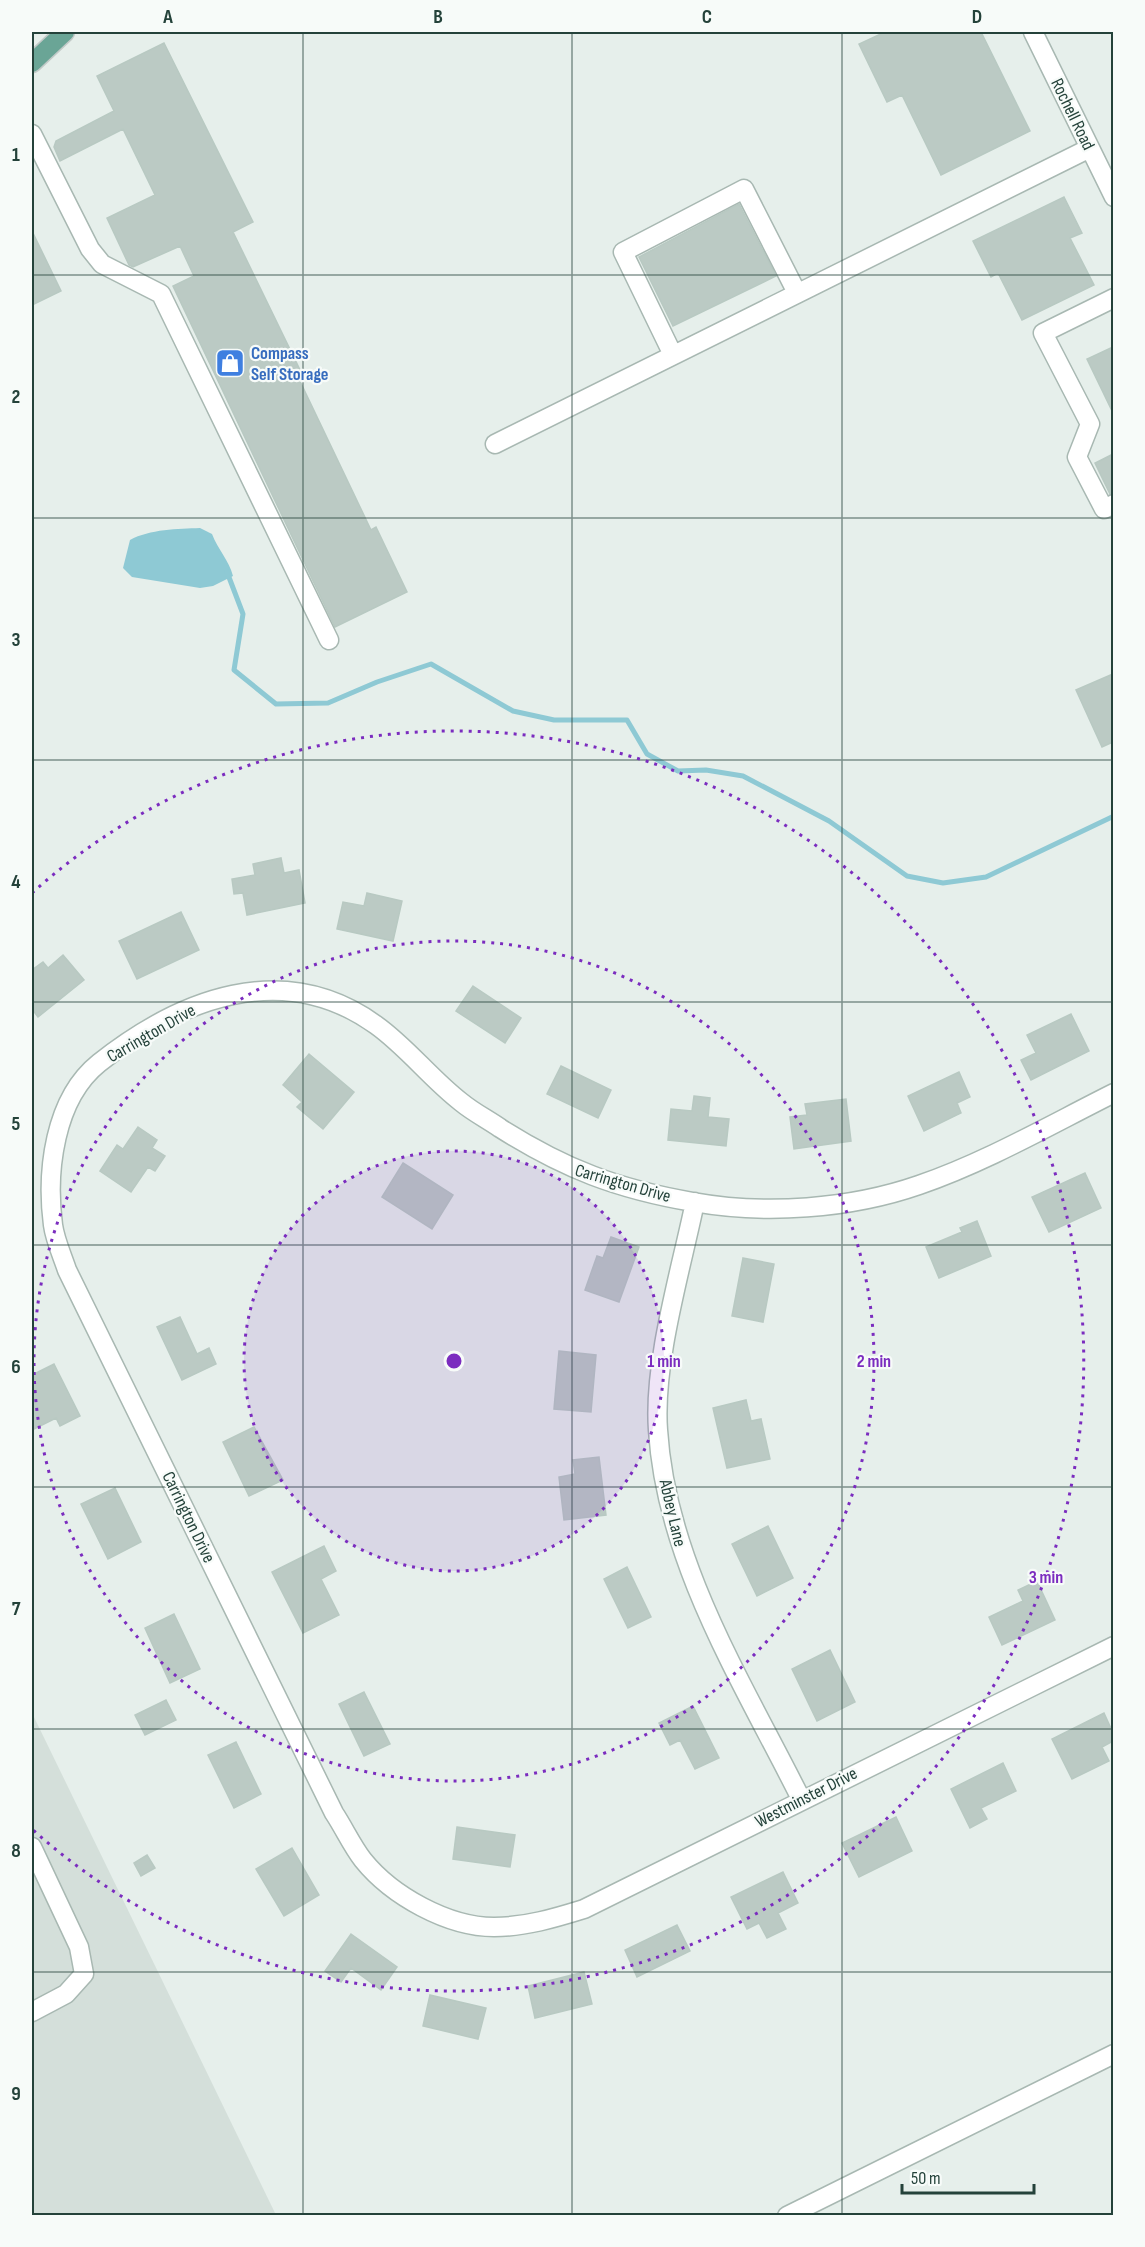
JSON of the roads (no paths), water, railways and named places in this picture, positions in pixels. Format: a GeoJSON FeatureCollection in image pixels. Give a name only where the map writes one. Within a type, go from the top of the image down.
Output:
{"type":"FeatureCollection","features":[{"type":"Feature","properties":{"kind":"main road"},"geometry":{"type":"LineString","coordinates":[[32,63],[65,32]]}},
{"type":"Feature","properties":{"kind":"street","name":"Rochell Road"},"geometry":{"type":"LineString","coordinates":[[1033,32],[1113,197]]}},
{"type":"Feature","properties":{"kind":"street"},"geometry":{"type":"LineString","coordinates":[[32,134],[90,249],[102,264],[161,294],[329,640]]}},
{"type":"Feature","properties":{"kind":"street"},"geometry":{"type":"LineString","coordinates":[[495,444],[1090,148]]}},
{"type":"Feature","properties":{"kind":"street"},"geometry":{"type":"LineString","coordinates":[[673,355],[623,252],[744,189],[797,293]]}},
{"type":"Feature","properties":{"kind":"street"},"geometry":{"type":"LineString","coordinates":[[1113,298],[1043,333],[1089,424],[1077,457],[1104,508],[1113,504]]}},
{"type":"Feature","properties":{"kind":"street","name":"Carrington Drive"},"geometry":{"type":"LineString","coordinates":[[493,1927],[427,1910],[395,1891],[363,1860],[334,1813],[67,1270],[53,1228],[50,1172],[60,1128],[70,1099],[95,1066],[127,1043],[173,1016],[217,997],[257,990],[301,993],[343,1007],[376,1025],[462,1104],[569,1168],[612,1184],[695,1202],[763,1208],[846,1202],[918,1186],[979,1160],[1113,1093]]}},
{"type":"Feature","properties":{"kind":"street","name":"Abbey Lane"},"geometry":{"type":"LineString","coordinates":[[695,1202],[661,1365],[657,1429],[665,1490],[683,1557],[801,1799]]}},
{"type":"Feature","properties":{"kind":"street","name":"Westminster Drive"},"geometry":{"type":"LineString","coordinates":[[493,1927],[528,1924],[584,1909],[625,1892],[801,1799],[1113,1646]]}},
{"type":"Feature","properties":{"kind":"street"},"geometry":{"type":"LineString","coordinates":[[32,1847],[79,1947],[84,1974],[66,1994],[32,2012]]}},
{"type":"Feature","properties":{"kind":"street"},"geometry":{"type":"LineString","coordinates":[[787,2216],[1113,2054]]}},
{"type":"Feature","properties":{"kind":"water"},"geometry":{"type":"Polygon","coordinates":[[[200,528],[212,534],[233,576],[213,586],[200,588],[132,577],[123,568],[130,540],[155,532],[200,528]]]}},
{"type":"Feature","properties":{"kind":"waterway"},"geometry":{"type":"LineString","coordinates":[[227,572],[243,614],[234,670],[276,704],[328,703],[377,682],[431,664],[513,711],[554,720],[627,720],[647,754],[678,771],[706,770],[743,776],[829,821],[907,876],[943,883],[986,877],[1114,816]]}},
{"type":"Feature","properties":{"kind":"place","name":"Compass Self Storage"},"geometry":{"type":"Point","coordinates":[230,363]}}]}
